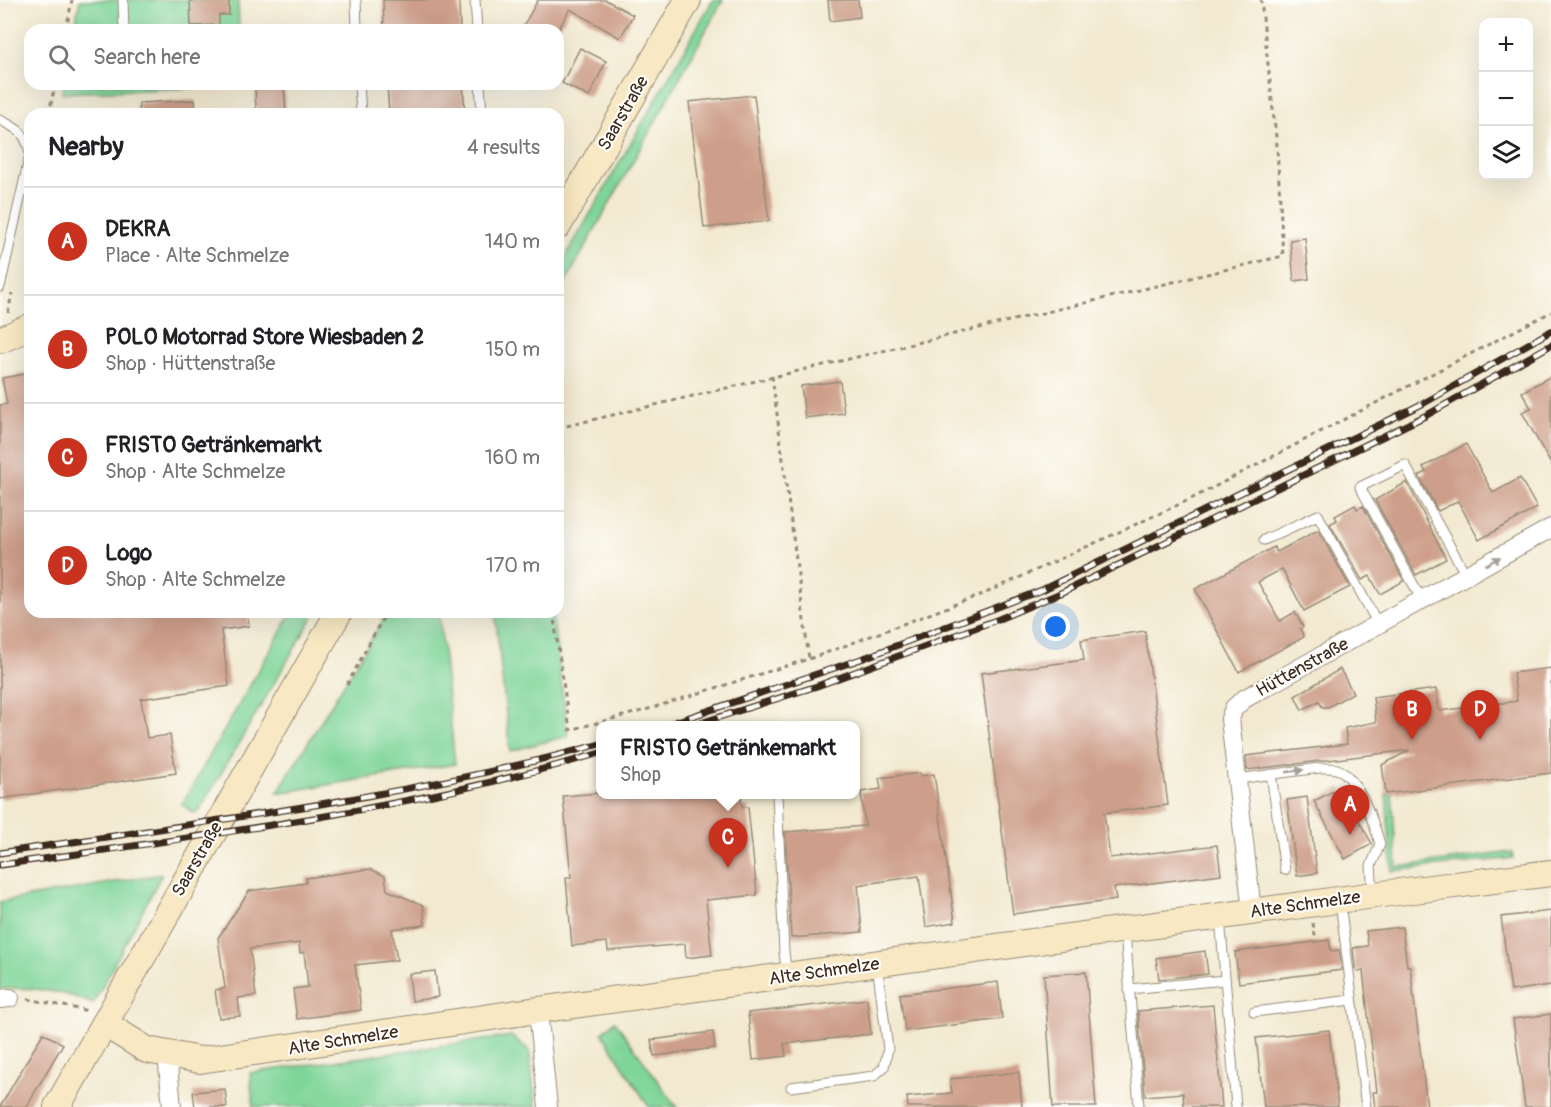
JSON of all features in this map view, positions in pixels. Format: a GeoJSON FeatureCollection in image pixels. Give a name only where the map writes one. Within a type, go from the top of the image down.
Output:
{"type":"FeatureCollection","features":[{"type":"Feature","properties":{"kind":"street","name":"Saarstraße"},"geometry":{"type":"LineString","coordinates":[[564,216],[688,0]]}},
{"type":"Feature","properties":{"kind":"street"},"geometry":{"type":"LineString","coordinates":[[3,336],[24,329]]}},
{"type":"Feature","properties":{"kind":"street","name":"Hüttenstraße"},"geometry":{"type":"LineString","coordinates":[[1252,911],[1230,719],[1234,708],[1244,699],[1551,528]]}},
{"type":"Feature","properties":{"kind":"street","name":"Saarstraße"},"geometry":{"type":"LineString","coordinates":[[57,1107],[98,1018],[335,618]]}},
{"type":"Feature","properties":{"kind":"street","name":"Alte Schmelze"},"geometry":{"type":"LineString","coordinates":[[98,1018],[130,1041],[167,1055],[200,1060],[231,1057],[538,1010],[1252,911],[1551,873]]}},
{"type":"Feature","properties":{"kind":"street"},"geometry":{"type":"LineString","coordinates":[[538,1010],[548,1107]]}},
{"type":"Feature","properties":{"kind":"street"},"geometry":{"type":"LineString","coordinates":[[167,1055],[172,1107]]}},
{"type":"Feature","properties":{"kind":"lane"},"geometry":{"type":"LineString","coordinates":[[123,0],[124,24]]}},
{"type":"Feature","properties":{"kind":"lane"},"geometry":{"type":"LineString","coordinates":[[356,0],[357,24]]}},
{"type":"Feature","properties":{"kind":"lane"},"geometry":{"type":"LineString","coordinates":[[475,0],[477,24]]}},
{"type":"Feature","properties":{"kind":"lane"},"geometry":{"type":"LineString","coordinates":[[359,90],[361,108]]}},
{"type":"Feature","properties":{"kind":"lane"},"geometry":{"type":"LineString","coordinates":[[480,90],[482,108]]}},
{"type":"Feature","properties":{"kind":"lane"},"geometry":{"type":"LineString","coordinates":[[0,120],[21,130],[24,135]]}},
{"type":"Feature","properties":{"kind":"lane"},"geometry":{"type":"LineString","coordinates":[[0,287],[24,181]]}},
{"type":"Feature","properties":{"kind":"lane"},"geometry":{"type":"LineString","coordinates":[[1422,600],[1360,487],[1405,465],[1466,575]]}},
{"type":"Feature","properties":{"kind":"lane"},"geometry":{"type":"LineString","coordinates":[[1264,540],[1318,515],[1378,624]]}},
{"type":"Feature","properties":{"kind":"lane"},"geometry":{"type":"LineString","coordinates":[[1237,779],[1320,768],[1333,768],[1344,772],[1364,801],[1380,844],[1371,866],[1374,895]]}},
{"type":"Feature","properties":{"kind":"lane"},"geometry":{"type":"LineString","coordinates":[[1270,774],[1284,870]]}},
{"type":"Feature","properties":{"kind":"lane"},"geometry":{"type":"LineString","coordinates":[[777,799],[784,953],[788,976]]}},
{"type":"Feature","properties":{"kind":"lane"},"geometry":{"type":"LineString","coordinates":[[1340,900],[1366,1107]]}},
{"type":"Feature","properties":{"kind":"lane"},"geometry":{"type":"LineString","coordinates":[[1220,916],[1236,1107]]}},
{"type":"Feature","properties":{"kind":"lane"},"geometry":{"type":"LineString","coordinates":[[1125,930],[1139,1107]]}},
{"type":"Feature","properties":{"kind":"lane"},"geometry":{"type":"LineString","coordinates":[[791,1087],[874,1076],[884,1067],[888,1049],[877,964]]}},
{"type":"Feature","properties":{"kind":"lane"},"geometry":{"type":"LineString","coordinates":[[1130,989],[1225,980]]}},
{"type":"Feature","properties":{"kind":"lane"},"geometry":{"type":"LineString","coordinates":[[1254,1012],[1352,1000]]}},
{"type":"Feature","properties":{"kind":"path"},"geometry":{"type":"LineString","coordinates":[[67,24],[72,0]]}},
{"type":"Feature","properties":{"kind":"path"},"geometry":{"type":"LineString","coordinates":[[564,427],[1283,256],[1277,146],[1261,0]]}},
{"type":"Feature","properties":{"kind":"path"},"geometry":{"type":"LineString","coordinates":[[50,108],[54,90]]}},
{"type":"Feature","properties":{"kind":"path"},"geometry":{"type":"LineString","coordinates":[[604,721],[809,659],[988,592],[1191,499],[1551,312]]}},
{"type":"Feature","properties":{"kind":"path"},"geometry":{"type":"LineString","coordinates":[[772,376],[809,659]]}},
{"type":"Feature","properties":{"kind":"path"},"geometry":{"type":"LineString","coordinates":[[347,685],[383,618]]}},
{"type":"Feature","properties":{"kind":"path"},"geometry":{"type":"LineString","coordinates":[[554,618],[570,730],[596,723]]}},
{"type":"Feature","properties":{"kind":"path"},"geometry":{"type":"LineString","coordinates":[[5,998],[98,1018]]}},
{"type":"Feature","properties":{"kind":"green space"},"geometry":{"type":"Polygon","coordinates":[[[80,0],[238,0],[239,24],[75,24],[80,0]]]}},
{"type":"Feature","properties":{"kind":"green space"},"geometry":{"type":"Polygon","coordinates":[[[713,0],[723,0],[564,285],[564,260],[713,0]]]}},
{"type":"Feature","properties":{"kind":"green space"},"geometry":{"type":"Polygon","coordinates":[[[63,90],[139,90],[62,93],[63,90]]]}},
{"type":"Feature","properties":{"kind":"green space"},"geometry":{"type":"Polygon","coordinates":[[[289,618],[312,618],[199,811],[193,813],[182,804],[289,618]]]}},
{"type":"Feature","properties":{"kind":"green space"},"geometry":{"type":"Polygon","coordinates":[[[384,618],[440,618],[455,764],[277,793],[384,618]]]}},
{"type":"Feature","properties":{"kind":"green space"},"geometry":{"type":"Polygon","coordinates":[[[496,618],[553,618],[568,736],[510,751],[496,618]]]}},
{"type":"Feature","properties":{"kind":"green space"},"geometry":{"type":"Polygon","coordinates":[[[1392,793],[1397,867],[1512,852],[1513,858],[1392,871],[1386,794],[1392,793]]]}},
{"type":"Feature","properties":{"kind":"green space"},"geometry":{"type":"Polygon","coordinates":[[[162,874],[93,1004],[47,990],[0,989],[0,902],[162,874]]]}},
{"type":"Feature","properties":{"kind":"green space"},"geometry":{"type":"Polygon","coordinates":[[[615,1021],[677,1107],[649,1107],[602,1033],[615,1021]]]}},
{"type":"Feature","properties":{"kind":"green space"},"geometry":{"type":"Polygon","coordinates":[[[511,1036],[529,1050],[536,1107],[253,1107],[250,1073],[511,1036]]]}},
{"type":"Feature","properties":{"kind":"building"},"geometry":{"type":"Polygon","coordinates":[[[229,0],[229,15],[219,15],[219,24],[191,24],[190,1],[229,0]]]}},
{"type":"Feature","properties":{"kind":"building"},"geometry":{"type":"Polygon","coordinates":[[[383,0],[459,0],[460,24],[384,24],[383,0]]]}},
{"type":"Feature","properties":{"kind":"building"},"geometry":{"type":"Polygon","coordinates":[[[538,0],[606,0],[633,15],[620,38],[570,9],[561,24],[524,24],[538,0]]]}},
{"type":"Feature","properties":{"kind":"building"},"geometry":{"type":"Polygon","coordinates":[[[828,0],[858,0],[860,17],[830,21],[828,0]]]}},
{"type":"Feature","properties":{"kind":"building"},"geometry":{"type":"Polygon","coordinates":[[[580,48],[606,61],[589,97],[564,84],[564,79],[580,48]]]}},
{"type":"Feature","properties":{"kind":"building"},"geometry":{"type":"Polygon","coordinates":[[[255,90],[284,90],[286,108],[256,108],[255,90]]]}},
{"type":"Feature","properties":{"kind":"building"},"geometry":{"type":"Polygon","coordinates":[[[387,90],[463,90],[465,108],[389,108],[387,90]]]}},
{"type":"Feature","properties":{"kind":"building"},"geometry":{"type":"Polygon","coordinates":[[[754,95],[769,221],[704,228],[689,102],[754,95]]]}},
{"type":"Feature","properties":{"kind":"building"},"geometry":{"type":"Polygon","coordinates":[[[195,100],[196,108],[139,108],[139,103],[195,100]]]}},
{"type":"Feature","properties":{"kind":"building"},"geometry":{"type":"Polygon","coordinates":[[[1305,238],[1309,279],[1294,281],[1290,240],[1305,238]]]}},
{"type":"Feature","properties":{"kind":"building"},"geometry":{"type":"Polygon","coordinates":[[[24,374],[24,618],[248,618],[249,626],[221,630],[229,686],[141,699],[147,738],[170,735],[176,773],[0,799],[0,405],[7,404],[2,378],[24,374]]]}},
{"type":"Feature","properties":{"kind":"building"},"geometry":{"type":"Polygon","coordinates":[[[1551,376],[1551,464],[1522,412],[1531,408],[1522,392],[1551,376]]]}},
{"type":"Feature","properties":{"kind":"building"},"geometry":{"type":"Polygon","coordinates":[[[840,381],[844,413],[805,418],[801,386],[840,381]]]}},
{"type":"Feature","properties":{"kind":"building"},"geometry":{"type":"Polygon","coordinates":[[[1466,444],[1493,493],[1520,478],[1537,508],[1479,540],[1458,501],[1438,511],[1419,476],[1426,472],[1423,467],[1466,444]]]}},
{"type":"Feature","properties":{"kind":"building"},"geometry":{"type":"Polygon","coordinates":[[[1407,482],[1446,559],[1416,575],[1375,500],[1407,482]]]}},
{"type":"Feature","properties":{"kind":"building"},"geometry":{"type":"Polygon","coordinates":[[[1355,505],[1357,509],[1363,506],[1404,581],[1380,594],[1370,576],[1362,580],[1330,524],[1337,520],[1335,516],[1355,505]]]}},
{"type":"Feature","properties":{"kind":"building"},"geometry":{"type":"Polygon","coordinates":[[[1318,530],[1350,587],[1304,611],[1282,569],[1258,582],[1280,621],[1295,612],[1303,627],[1300,629],[1304,637],[1239,672],[1195,589],[1274,547],[1277,552],[1318,530]]]}},
{"type":"Feature","properties":{"kind":"building"},"geometry":{"type":"Polygon","coordinates":[[[1145,631],[1168,805],[1104,813],[1110,858],[1217,845],[1221,874],[1114,888],[1116,900],[1013,914],[981,673],[1084,660],[1081,640],[1145,631]]]}},
{"type":"Feature","properties":{"kind":"building"},"geometry":{"type":"Polygon","coordinates":[[[1551,668],[1551,773],[1386,794],[1382,765],[1410,750],[1247,770],[1246,756],[1347,744],[1345,728],[1376,722],[1373,697],[1436,689],[1439,711],[1517,701],[1513,673],[1551,668]]]}},
{"type":"Feature","properties":{"kind":"building"},"geometry":{"type":"Polygon","coordinates":[[[1340,669],[1353,693],[1328,707],[1322,707],[1319,701],[1302,710],[1295,696],[1340,669]]]}},
{"type":"Feature","properties":{"kind":"building"},"geometry":{"type":"Polygon","coordinates":[[[920,773],[920,776],[934,774],[955,922],[926,927],[919,876],[858,885],[862,932],[791,938],[785,832],[865,826],[861,792],[881,789],[879,778],[920,773]]]}},
{"type":"Feature","properties":{"kind":"building"},"geometry":{"type":"Polygon","coordinates":[[[1341,787],[1372,844],[1345,859],[1314,801],[1341,787]]]}},
{"type":"Feature","properties":{"kind":"building"},"geometry":{"type":"Polygon","coordinates":[[[596,793],[596,799],[741,799],[742,807],[748,807],[757,895],[706,900],[712,955],[686,958],[685,944],[608,951],[607,942],[572,946],[566,878],[571,877],[563,796],[596,793]]]}},
{"type":"Feature","properties":{"kind":"building"},"geometry":{"type":"Polygon","coordinates":[[[1307,797],[1317,873],[1297,876],[1287,800],[1307,797]]]}},
{"type":"Feature","properties":{"kind":"building"},"geometry":{"type":"Polygon","coordinates":[[[370,869],[385,876],[387,890],[423,905],[425,925],[392,929],[397,960],[355,965],[361,1010],[297,1019],[293,989],[308,987],[304,952],[300,953],[299,943],[250,949],[256,996],[238,998],[240,1016],[219,1018],[215,990],[225,988],[218,938],[249,891],[306,883],[306,878],[370,869]]]}},
{"type":"Feature","properties":{"kind":"building"},"geometry":{"type":"Polygon","coordinates":[[[1551,911],[1551,985],[1511,991],[1501,917],[1551,911]]]}},
{"type":"Feature","properties":{"kind":"building"},"geometry":{"type":"Polygon","coordinates":[[[1402,927],[1407,966],[1410,966],[1427,1107],[1375,1107],[1373,1092],[1377,1092],[1363,971],[1358,972],[1355,968],[1353,948],[1368,946],[1366,931],[1402,927]]]}},
{"type":"Feature","properties":{"kind":"building"},"geometry":{"type":"Polygon","coordinates":[[[1329,940],[1331,951],[1339,950],[1342,970],[1239,983],[1235,952],[1329,940]]]}},
{"type":"Feature","properties":{"kind":"building"},"geometry":{"type":"Polygon","coordinates":[[[1205,951],[1208,974],[1159,979],[1156,958],[1205,951]]]}},
{"type":"Feature","properties":{"kind":"building"},"geometry":{"type":"Polygon","coordinates":[[[435,971],[438,997],[412,1001],[409,974],[435,971]]]}},
{"type":"Feature","properties":{"kind":"building"},"geometry":{"type":"Polygon","coordinates":[[[1086,972],[1096,1107],[1053,1107],[1044,975],[1086,972]]]}},
{"type":"Feature","properties":{"kind":"building"},"geometry":{"type":"Polygon","coordinates":[[[998,982],[1002,1019],[905,1031],[900,994],[998,982]]]}},
{"type":"Feature","properties":{"kind":"building"},"geometry":{"type":"Polygon","coordinates":[[[867,999],[871,1034],[784,1044],[786,1056],[753,1060],[748,1013],[867,999]]]}},
{"type":"Feature","properties":{"kind":"building"},"geometry":{"type":"Polygon","coordinates":[[[1213,1005],[1222,1107],[1184,1107],[1183,1093],[1145,1096],[1138,1011],[1213,1005]]]}},
{"type":"Feature","properties":{"kind":"building"},"geometry":{"type":"Polygon","coordinates":[[[1551,1014],[1551,1107],[1525,1107],[1513,1019],[1551,1014]]]}},
{"type":"Feature","properties":{"kind":"building"},"geometry":{"type":"Polygon","coordinates":[[[1329,1030],[1338,1107],[1264,1107],[1256,1038],[1329,1030]]]}},
{"type":"Feature","properties":{"kind":"building"},"geometry":{"type":"Polygon","coordinates":[[[713,1032],[715,1048],[654,1056],[651,1040],[713,1032]]]}},
{"type":"Feature","properties":{"kind":"building"},"geometry":{"type":"Polygon","coordinates":[[[43,1033],[63,1044],[27,1107],[0,1107],[43,1033]]]}},
{"type":"Feature","properties":{"kind":"building"},"geometry":{"type":"Polygon","coordinates":[[[1019,1072],[1022,1107],[908,1107],[907,1097],[952,1093],[950,1079],[1019,1072]]]}},
{"type":"Feature","properties":{"kind":"building"},"geometry":{"type":"Polygon","coordinates":[[[225,1089],[227,1107],[195,1107],[193,1092],[225,1089]]]}},
{"type":"Feature","properties":{"kind":"railway"},"geometry":{"type":"LineString","coordinates":[[678,721],[864,658],[1042,590],[1426,402],[1551,331]]}},
{"type":"Feature","properties":{"kind":"railway"},"geometry":{"type":"LineString","coordinates":[[707,721],[817,686],[999,619],[1063,592],[1427,415],[1551,345]]}},
{"type":"Feature","properties":{"kind":"railway"},"geometry":{"type":"LineString","coordinates":[[0,853],[378,794],[527,763],[596,745]]}},
{"type":"Feature","properties":{"kind":"railway"},"geometry":{"type":"LineString","coordinates":[[0,865],[303,820],[453,791],[596,754]]}},
{"type":"Feature","properties":{"kind":"place","name":"POLO Motorrad Store Wiesbaden 2"},"geometry":{"type":"Point","coordinates":[1412,740]}},
{"type":"Feature","properties":{"kind":"place","name":"Logo"},"geometry":{"type":"Point","coordinates":[1480,740]}},
{"type":"Feature","properties":{"kind":"place","name":"DEKRA"},"geometry":{"type":"Point","coordinates":[1350,835]}},
{"type":"Feature","properties":{"kind":"place","name":"FRISTO Getränkemarkt"},"geometry":{"type":"Point","coordinates":[728,868]}}]}
